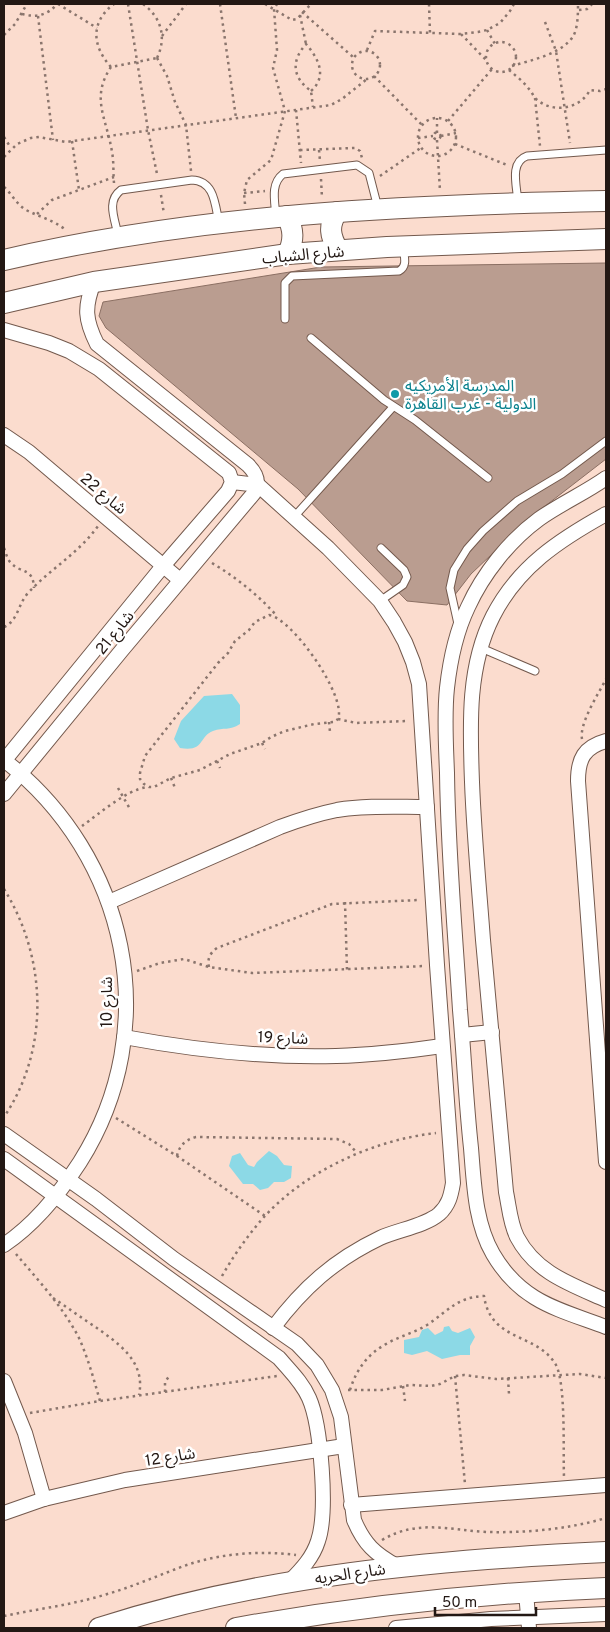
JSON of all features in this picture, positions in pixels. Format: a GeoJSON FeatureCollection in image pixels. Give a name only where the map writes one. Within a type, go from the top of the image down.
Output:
{"type":"FeatureCollection","features":[{"type":"Feature","properties":{"kind":"street"},"geometry":{"type":"LineString","coordinates":[[4,260],[118,238],[246,220],[378,208],[606,200]]}},
{"type":"Feature","properties":{"kind":"street"},"geometry":{"type":"LineString","coordinates":[[330,213],[332,219],[330,229],[332,239],[338,250]]}},
{"type":"Feature","properties":{"kind":"street"},"geometry":{"type":"LineString","coordinates":[[281,217],[292,225],[294,234],[288,254]]}},
{"type":"Feature","properties":{"kind":"street","name":"شارع الشباب"},"geometry":{"type":"LineString","coordinates":[[4,303],[94,282],[288,254],[338,250],[606,239]]}},
{"type":"Feature","properties":{"kind":"street"},"geometry":{"type":"LineString","coordinates":[[94,282],[88,298],[86,314],[90,330],[97,344],[248,465],[257,477],[256,489]]}},
{"type":"Feature","properties":{"kind":"street"},"geometry":{"type":"LineString","coordinates":[[4,330],[69,351],[99,369],[229,473],[230,486],[256,489],[294,517],[328,548],[380,601],[405,642],[419,684],[442,1046],[453,1183],[451,1198],[446,1207],[430,1220],[381,1238],[356,1250],[332,1266],[310,1284],[273,1328]]}},
{"type":"Feature","properties":{"kind":"street","name":"شارع 22"},"geometry":{"type":"LineString","coordinates":[[4,435],[29,452],[180,580]]}},
{"type":"Feature","properties":{"kind":"street"},"geometry":{"type":"LineString","coordinates":[[606,478],[537,520],[507,548],[484,578],[468,607],[460,630],[446,690],[448,840],[475,1199],[484,1235],[492,1252],[513,1282],[533,1298],[606,1328]]}},
{"type":"Feature","properties":{"kind":"street","name":"شارع 21"},"geometry":{"type":"LineString","coordinates":[[4,760],[230,486]]}},
{"type":"Feature","properties":{"kind":"street","name":"شارع 21"},"geometry":{"type":"LineString","coordinates":[[4,794],[256,489]]}},
{"type":"Feature","properties":{"kind":"street"},"geometry":{"type":"LineString","coordinates":[[606,514],[552,546],[526,569],[493,616],[481,648],[472,692],[470,737],[474,836],[506,1192],[510,1216],[516,1236],[530,1257],[552,1275],[606,1300]]}},
{"type":"Feature","properties":{"kind":"street"},"geometry":{"type":"LineString","coordinates":[[606,741],[596,744],[585,753],[578,766],[606,1162]]}},
{"type":"Feature","properties":{"kind":"street","name":"شارع 10"},"geometry":{"type":"LineString","coordinates":[[4,760],[49,801],[73,832],[94,866],[109,902],[116,926],[125,976],[126,1006],[124,1037],[117,1074],[105,1112],[89,1146],[56,1196],[33,1221],[5,1244]]}},
{"type":"Feature","properties":{"kind":"street"},"geometry":{"type":"LineString","coordinates":[[109,902],[280,827],[308,817],[337,810],[367,807],[427,807]]}},
{"type":"Feature","properties":{"kind":"street"},"geometry":{"type":"LineString","coordinates":[[462,1035],[492,1032]]}},
{"type":"Feature","properties":{"kind":"street","name":"شارع 19"},"geometry":{"type":"LineString","coordinates":[[124,1037],[195,1049],[283,1056],[345,1056],[390,1053],[442,1046]]}},
{"type":"Feature","properties":{"kind":"street"},"geometry":{"type":"LineString","coordinates":[[4,1134],[69,1179],[174,1259],[297,1344],[317,1365],[332,1390],[341,1417],[354,1520],[360,1535],[370,1548],[382,1558],[397,1566]]}},
{"type":"Feature","properties":{"kind":"street"},"geometry":{"type":"LineString","coordinates":[[4,1159],[279,1358],[302,1386],[310,1399],[317,1424],[323,1508],[322,1524],[311,1556],[290,1581]]}},
{"type":"Feature","properties":{"kind":"street"},"geometry":{"type":"LineString","coordinates":[[4,1381],[18,1415],[44,1499]]}},
{"type":"Feature","properties":{"kind":"street","name":"شارع 12"},"geometry":{"type":"LineString","coordinates":[[4,1513],[44,1499],[126,1480],[344,1446]]}},
{"type":"Feature","properties":{"kind":"street"},"geometry":{"type":"LineString","coordinates":[[351,1505],[606,1485]]}},
{"type":"Feature","properties":{"kind":"street","name":"شارع الحريه"},"geometry":{"type":"LineString","coordinates":[[99,1628],[139,1615],[290,1581],[397,1566],[545,1554],[606,1552]]}},
{"type":"Feature","properties":{"kind":"street"},"geometry":{"type":"LineString","coordinates":[[236,1628],[297,1617],[413,1602],[526,1592],[606,1588]]}},
{"type":"Feature","properties":{"kind":"street"},"geometry":{"type":"LineString","coordinates":[[526,1592],[529,1623]]}},
{"type":"Feature","properties":{"kind":"street"},"geometry":{"type":"LineString","coordinates":[[402,1628],[491,1619],[529,1623],[606,1614]]}},
{"type":"Feature","properties":{"kind":"lane"},"geometry":{"type":"LineString","coordinates":[[518,203],[515,169],[517,162],[521,158],[541,154],[606,150]]}},
{"type":"Feature","properties":{"kind":"lane"},"geometry":{"type":"LineString","coordinates":[[281,217],[274,190],[278,178],[283,174],[357,165],[369,173],[378,208]]}},
{"type":"Feature","properties":{"kind":"lane"},"geometry":{"type":"LineString","coordinates":[[118,238],[112,208],[112,201],[116,194],[122,190],[160,184],[200,180],[211,190],[219,223]]}},
{"type":"Feature","properties":{"kind":"lane"},"geometry":{"type":"LineString","coordinates":[[285,319],[285,283],[292,276],[399,272],[405,264],[403,247]]}},
{"type":"Feature","properties":{"kind":"lane"},"geometry":{"type":"LineString","coordinates":[[311,338],[374,393],[415,420],[488,478]]}},
{"type":"Feature","properties":{"kind":"lane"},"geometry":{"type":"LineString","coordinates":[[294,517],[393,407]]}},
{"type":"Feature","properties":{"kind":"lane"},"geometry":{"type":"LineString","coordinates":[[460,630],[450,588],[454,570],[467,549],[483,531],[517,501],[562,474],[606,441]]}},
{"type":"Feature","properties":{"kind":"lane"},"geometry":{"type":"LineString","coordinates":[[380,601],[403,585],[407,577],[404,570],[381,548]]}},
{"type":"Feature","properties":{"kind":"lane"},"geometry":{"type":"LineString","coordinates":[[481,648],[535,671]]}},
{"type":"Feature","properties":{"kind":"path"},"geometry":{"type":"LineString","coordinates":[[4,35],[22,14],[27,4]]}},
{"type":"Feature","properties":{"kind":"path"},"geometry":{"type":"LineString","coordinates":[[22,14],[38,16],[46,13],[58,4],[97,28]]}},
{"type":"Feature","properties":{"kind":"path"},"geometry":{"type":"LineString","coordinates":[[111,66],[103,58],[96,38],[101,18],[107,8],[114,4]]}},
{"type":"Feature","properties":{"kind":"path"},"geometry":{"type":"LineString","coordinates":[[128,4],[148,130],[160,184],[167,230]]}},
{"type":"Feature","properties":{"kind":"path"},"geometry":{"type":"LineString","coordinates":[[143,4],[149,8],[159,21],[162,36],[157,58]]}},
{"type":"Feature","properties":{"kind":"path"},"geometry":{"type":"LineString","coordinates":[[162,36],[186,4]]}},
{"type":"Feature","properties":{"kind":"path"},"geometry":{"type":"LineString","coordinates":[[220,4],[236,118]]}},
{"type":"Feature","properties":{"kind":"path"},"geometry":{"type":"LineString","coordinates":[[266,4],[292,20],[296,19],[311,4]]}},
{"type":"Feature","properties":{"kind":"path"},"geometry":{"type":"LineString","coordinates":[[246,220],[244,194],[247,180],[271,160],[286,111],[274,68],[277,50],[274,10],[277,4]]}},
{"type":"Feature","properties":{"kind":"path"},"geometry":{"type":"LineString","coordinates":[[429,4],[430,33]]}},
{"type":"Feature","properties":{"kind":"path"},"geometry":{"type":"LineString","coordinates":[[367,50],[375,31],[461,34],[487,30],[505,17],[514,4]]}},
{"type":"Feature","properties":{"kind":"path"},"geometry":{"type":"LineString","coordinates":[[512,66],[556,51],[572,38],[578,4]]}},
{"type":"Feature","properties":{"kind":"path"},"geometry":{"type":"LineString","coordinates":[[578,10],[587,9],[592,4]]}},
{"type":"Feature","properties":{"kind":"path"},"geometry":{"type":"LineString","coordinates":[[301,14],[306,44],[316,56],[320,68],[318,81],[311,91],[313,107]]}},
{"type":"Feature","properties":{"kind":"path"},"geometry":{"type":"LineString","coordinates":[[301,14],[353,57]]}},
{"type":"Feature","properties":{"kind":"path"},"geometry":{"type":"LineString","coordinates":[[38,16],[53,140]]}},
{"type":"Feature","properties":{"kind":"path"},"geometry":{"type":"LineString","coordinates":[[545,22],[556,51],[571,152]]}},
{"type":"Feature","properties":{"kind":"path"},"geometry":{"type":"LineString","coordinates":[[487,30],[495,44]]}},
{"type":"Feature","properties":{"kind":"path"},"geometry":{"type":"LineString","coordinates":[[461,34],[492,69],[500,72],[509,70],[516,56],[511,46],[501,42],[495,44],[488,51],[486,61]]}},
{"type":"Feature","properties":{"kind":"path"},"geometry":{"type":"LineString","coordinates":[[306,44],[298,54],[295,66],[304,86],[311,91]]}},
{"type":"Feature","properties":{"kind":"path"},"geometry":{"type":"LineString","coordinates":[[4,157],[11,148],[31,138],[39,137],[59,142],[72,141],[296,110],[337,102],[367,79],[374,76],[380,66],[377,55],[367,50],[362,50],[353,57],[351,63],[352,70],[355,75],[367,79]]}},
{"type":"Feature","properties":{"kind":"path"},"geometry":{"type":"LineString","coordinates":[[111,66],[157,58]]}},
{"type":"Feature","properties":{"kind":"path"},"geometry":{"type":"LineString","coordinates":[[157,58],[167,76],[175,102],[186,125],[192,180]]}},
{"type":"Feature","properties":{"kind":"path"},"geometry":{"type":"LineString","coordinates":[[111,66],[103,81],[100,107],[114,160],[116,194]]}},
{"type":"Feature","properties":{"kind":"path"},"geometry":{"type":"LineString","coordinates":[[448,121],[492,69]]}},
{"type":"Feature","properties":{"kind":"path"},"geometry":{"type":"LineString","coordinates":[[509,70],[528,88],[535,98],[551,107],[564,108],[579,103],[590,90],[600,91],[606,89]]}},
{"type":"Feature","properties":{"kind":"path"},"geometry":{"type":"LineString","coordinates":[[374,76],[423,125]]}},
{"type":"Feature","properties":{"kind":"path"},"geometry":{"type":"LineString","coordinates":[[535,98],[541,154]]}},
{"type":"Feature","properties":{"kind":"path"},"geometry":{"type":"LineString","coordinates":[[296,110],[302,171]]}},
{"type":"Feature","properties":{"kind":"path"},"geometry":{"type":"LineString","coordinates":[[437,118],[437,133]]}},
{"type":"Feature","properties":{"kind":"path"},"geometry":{"type":"LineString","coordinates":[[437,118],[452,124],[456,133],[455,144],[448,152],[438,156],[428,154],[418,138],[423,125],[429,120],[437,118]]}},
{"type":"Feature","properties":{"kind":"path"},"geometry":{"type":"LineString","coordinates":[[418,138],[433,136],[437,133]]}},
{"type":"Feature","properties":{"kind":"path"},"geometry":{"type":"LineString","coordinates":[[437,133],[441,136]]}},
{"type":"Feature","properties":{"kind":"path"},"geometry":{"type":"LineString","coordinates":[[437,140],[441,136],[456,133]]}},
{"type":"Feature","properties":{"kind":"path"},"geometry":{"type":"LineString","coordinates":[[433,136],[437,140],[441,206]]}},
{"type":"Feature","properties":{"kind":"path"},"geometry":{"type":"LineString","coordinates":[[4,137],[11,148]]}},
{"type":"Feature","properties":{"kind":"path"},"geometry":{"type":"LineString","coordinates":[[72,141],[80,190]]}},
{"type":"Feature","properties":{"kind":"path"},"geometry":{"type":"LineString","coordinates":[[455,144],[515,169]]}},
{"type":"Feature","properties":{"kind":"path"},"geometry":{"type":"LineString","coordinates":[[372,182],[422,147]]}},
{"type":"Feature","properties":{"kind":"path"},"geometry":{"type":"LineString","coordinates":[[300,150],[355,148],[360,151],[366,161]]}},
{"type":"Feature","properties":{"kind":"path"},"geometry":{"type":"LineString","coordinates":[[319,150],[320,169],[330,213]]}},
{"type":"Feature","properties":{"kind":"path"},"geometry":{"type":"LineString","coordinates":[[377,168],[382,175]]}},
{"type":"Feature","properties":{"kind":"path"},"geometry":{"type":"LineString","coordinates":[[37,214],[52,200],[114,177]]}},
{"type":"Feature","properties":{"kind":"path"},"geometry":{"type":"LineString","coordinates":[[4,187],[20,206],[59,224],[72,237],[76,245]]}},
{"type":"Feature","properties":{"kind":"path"},"geometry":{"type":"LineString","coordinates":[[244,194],[274,190]]}},
{"type":"Feature","properties":{"kind":"path"},"geometry":{"type":"LineString","coordinates":[[4,627],[12,622],[22,601],[90,537],[104,516]]}},
{"type":"Feature","properties":{"kind":"path"},"geometry":{"type":"LineString","coordinates":[[4,548],[11,563],[29,574],[33,579],[34,588]]}},
{"type":"Feature","properties":{"kind":"path"},"geometry":{"type":"LineString","coordinates":[[200,556],[248,587],[305,644],[321,668],[337,702],[340,711],[338,719]]}},
{"type":"Feature","properties":{"kind":"path"},"geometry":{"type":"LineString","coordinates":[[149,787],[140,779],[145,756],[218,663],[228,653],[235,641],[260,619],[269,615],[278,617]]}},
{"type":"Feature","properties":{"kind":"path"},"geometry":{"type":"LineString","coordinates":[[585,753],[581,734],[606,678]]}},
{"type":"Feature","properties":{"kind":"path"},"geometry":{"type":"LineString","coordinates":[[73,832],[123,797],[137,790],[154,787],[171,778],[200,770],[242,749],[262,743],[271,736],[334,722],[338,719],[356,723],[421,720]]}},
{"type":"Feature","properties":{"kind":"path"},"geometry":{"type":"LineString","coordinates":[[330,722],[330,732]]}},
{"type":"Feature","properties":{"kind":"path"},"geometry":{"type":"LineString","coordinates":[[262,743],[265,749]]}},
{"type":"Feature","properties":{"kind":"path"},"geometry":{"type":"LineString","coordinates":[[217,761],[220,768]]}},
{"type":"Feature","properties":{"kind":"path"},"geometry":{"type":"LineString","coordinates":[[171,778],[175,788]]}},
{"type":"Feature","properties":{"kind":"path"},"geometry":{"type":"LineString","coordinates":[[118,788],[130,809]]}},
{"type":"Feature","properties":{"kind":"path"},"geometry":{"type":"LineString","coordinates":[[4,890],[19,917],[31,952],[35,970],[37,1007],[29,1062],[15,1097],[4,1117]]}},
{"type":"Feature","properties":{"kind":"path"},"geometry":{"type":"LineString","coordinates":[[209,967],[208,959],[210,954],[217,948],[323,906],[345,902],[432,899]]}},
{"type":"Feature","properties":{"kind":"path"},"geometry":{"type":"LineString","coordinates":[[345,902],[347,970]]}},
{"type":"Feature","properties":{"kind":"path"},"geometry":{"type":"LineString","coordinates":[[125,976],[149,966],[184,959],[209,967],[252,973],[437,965]]}},
{"type":"Feature","properties":{"kind":"path"},"geometry":{"type":"LineString","coordinates":[[105,1112],[177,1156],[265,1216]]}},
{"type":"Feature","properties":{"kind":"path"},"geometry":{"type":"LineString","coordinates":[[215,1287],[242,1244],[265,1216],[307,1182],[357,1153],[399,1139],[449,1131]]}},
{"type":"Feature","properties":{"kind":"path"},"geometry":{"type":"LineString","coordinates":[[177,1156],[181,1146],[196,1137],[337,1139],[349,1144],[357,1153]]}},
{"type":"Feature","properties":{"kind":"path"},"geometry":{"type":"LineString","coordinates":[[5,1244],[52,1297],[79,1340],[100,1401]]}},
{"type":"Feature","properties":{"kind":"path"},"geometry":{"type":"LineString","coordinates":[[350,1390],[359,1368],[377,1350],[420,1329],[454,1304],[474,1296],[484,1296],[488,1311],[498,1325],[541,1349],[549,1356],[560,1375],[564,1488]]}},
{"type":"Feature","properties":{"kind":"path"},"geometry":{"type":"LineString","coordinates":[[52,1297],[125,1348],[137,1368],[140,1382],[139,1395]]}},
{"type":"Feature","properties":{"kind":"path"},"geometry":{"type":"LineString","coordinates":[[18,1415],[139,1395],[293,1373]]}},
{"type":"Feature","properties":{"kind":"path"},"geometry":{"type":"LineString","coordinates":[[332,1390],[382,1390],[403,1386],[431,1386],[440,1384],[455,1376],[464,1375],[508,1378],[580,1374],[606,1378]]}},
{"type":"Feature","properties":{"kind":"path"},"geometry":{"type":"LineString","coordinates":[[165,1392],[165,1382],[170,1375]]}},
{"type":"Feature","properties":{"kind":"path"},"geometry":{"type":"LineString","coordinates":[[455,1376],[466,1496]]}},
{"type":"Feature","properties":{"kind":"path"},"geometry":{"type":"LineString","coordinates":[[508,1378],[509,1394]]}},
{"type":"Feature","properties":{"kind":"path"},"geometry":{"type":"LineString","coordinates":[[403,1386],[405,1401]]}},
{"type":"Feature","properties":{"kind":"path"},"geometry":{"type":"LineString","coordinates":[[370,1548],[398,1532],[413,1528],[429,1526],[488,1532],[515,1532],[570,1526],[606,1518]]}},
{"type":"Feature","properties":{"kind":"path"},"geometry":{"type":"LineString","coordinates":[[4,1616],[104,1595],[130,1587],[177,1568],[213,1558],[258,1552],[311,1556]]}},
{"type":"Feature","properties":{"kind":"water"},"geometry":{"type":"Polygon","coordinates":[[[232,694],[240,705],[240,724],[213,731],[194,748],[180,748],[174,739],[181,721],[204,696],[232,694]]]}},
{"type":"Feature","properties":{"kind":"water"},"geometry":{"type":"Polygon","coordinates":[[[269,1151],[277,1156],[284,1165],[292,1166],[291,1178],[284,1182],[274,1182],[268,1188],[260,1190],[253,1184],[243,1184],[229,1166],[232,1156],[240,1153],[248,1165],[254,1167],[269,1151]]]}},
{"type":"Feature","properties":{"kind":"water"},"geometry":{"type":"Polygon","coordinates":[[[449,1326],[452,1331],[458,1333],[470,1328],[475,1337],[470,1346],[470,1355],[442,1359],[427,1351],[412,1355],[404,1353],[404,1340],[419,1337],[422,1330],[428,1328],[435,1335],[443,1331],[444,1327],[449,1326]]]}},
{"type":"Feature","properties":{"kind":"building","name":"المدرسة الأمريكيه الدولية - غرب القاهرة"},"geometry":{"type":"Polygon","coordinates":[[[606,263],[606,459],[531,517],[471,574],[447,605],[407,601],[298,489],[106,328],[99,316],[103,302],[321,267],[606,263]]]}},
{"type":"Feature","properties":{"kind":"place","name":"المدرسة الأمريكيه الدولية - غرب القاهرة"},"geometry":{"type":"Point","coordinates":[395,394]}}]}
